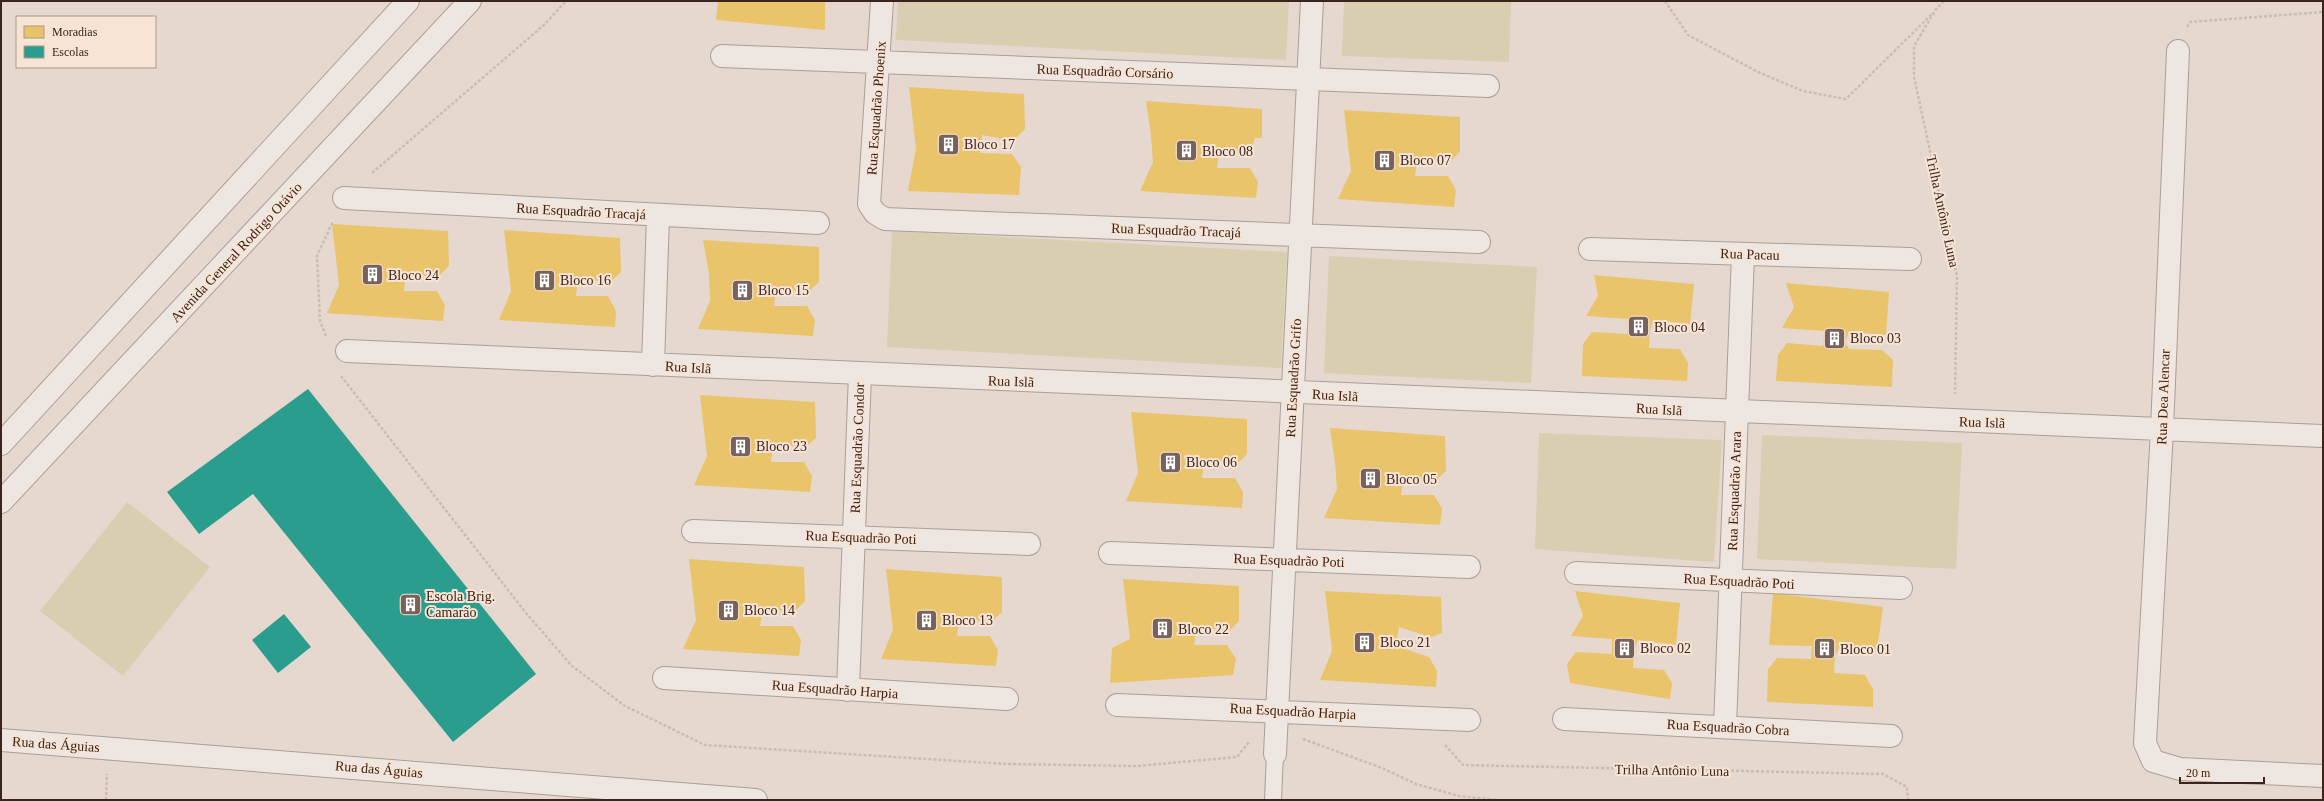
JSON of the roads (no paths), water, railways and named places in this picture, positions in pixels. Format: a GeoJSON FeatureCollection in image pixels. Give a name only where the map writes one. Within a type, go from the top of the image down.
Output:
{"type":"FeatureCollection","features":[{"type":"Feature","properties":{"kind":"street"},"geometry":{"type":"LineString","coordinates":[[1,444],[408,1]]}},
{"type":"Feature","properties":{"kind":"street","name":"Avenida General Rodrigo Otávio"},"geometry":{"type":"LineString","coordinates":[[6,489],[470,1]]}},
{"type":"Feature","properties":{"kind":"street","name":"Rua Esquadrão Phoenix"},"geometry":{"type":"LineString","coordinates":[[875,213],[870,204],[880,62],[882,1]]}},
{"type":"Feature","properties":{"kind":"street","name":"Rua Esquadrão Grifo"},"geometry":{"type":"LineString","coordinates":[[1275,754],[1312,1]]}},
{"type":"Feature","properties":{"kind":"street","name":"Rua Dea Alencar"},"geometry":{"type":"LineString","coordinates":[[2178,51],[2162,430],[2146,743],[2153,760],[2180,768],[2323,776]]}},
{"type":"Feature","properties":{"kind":"street","name":"Rua Esquadrão Corsário"},"geometry":{"type":"LineString","coordinates":[[722,56],[1488,86]]}},
{"type":"Feature","properties":{"kind":"street","name":"Rua Esquadrão Tracajá"},"geometry":{"type":"LineString","coordinates":[[344,198],[658,216],[818,223]]}},
{"type":"Feature","properties":{"kind":"street","name":"Rua Esquadrão Tracajá"},"geometry":{"type":"LineString","coordinates":[[875,213],[885,219],[1479,242]]}},
{"type":"Feature","properties":{"kind":"street"},"geometry":{"type":"LineString","coordinates":[[653,365],[658,216]]}},
{"type":"Feature","properties":{"kind":"street","name":"Rua Pacau"},"geometry":{"type":"LineString","coordinates":[[1590,249],[1910,259]]}},
{"type":"Feature","properties":{"kind":"street","name":"Rua Esquadrão Arara"},"geometry":{"type":"LineString","coordinates":[[1725,727],[1743,254]]}},
{"type":"Feature","properties":{"kind":"street","name":"Rua Islã"},"geometry":{"type":"LineString","coordinates":[[347,352],[2323,436]]}},
{"type":"Feature","properties":{"kind":"street","name":"Rua Esquadrão Condor"},"geometry":{"type":"LineString","coordinates":[[848,690],[860,374]]}},
{"type":"Feature","properties":{"kind":"street","name":"Rua Esquadrão Poti"},"geometry":{"type":"LineString","coordinates":[[693,531],[1029,544]]}},
{"type":"Feature","properties":{"kind":"street","name":"Rua Esquadrão Poti"},"geometry":{"type":"LineString","coordinates":[[1110,553],[1469,567]]}},
{"type":"Feature","properties":{"kind":"street","name":"Rua Esquadrão Poti"},"geometry":{"type":"LineString","coordinates":[[1576,573],[1901,588]]}},
{"type":"Feature","properties":{"kind":"street","name":"Rua Esquadrão Harpia"},"geometry":{"type":"LineString","coordinates":[[664,678],[1006,699]]}},
{"type":"Feature","properties":{"kind":"street","name":"Rua Esquadrão Harpia"},"geometry":{"type":"LineString","coordinates":[[1117,705],[1277,710],[1469,720]]}},
{"type":"Feature","properties":{"kind":"street","name":"Rua Esquadrão Cobra"},"geometry":{"type":"LineString","coordinates":[[1564,719],[1891,736]]}},
{"type":"Feature","properties":{"kind":"street","name":"Rua das Águias"},"geometry":{"type":"LineString","coordinates":[[1,740],[756,800]]}},
{"type":"Feature","properties":{"kind":"lane"},"geometry":{"type":"LineString","coordinates":[[1273,800],[1275,754]]}},
{"type":"Feature","properties":{"kind":"place","name":"Bloco 17"},"geometry":{"type":"Point","coordinates":[948,144]}},
{"type":"Feature","properties":{"kind":"place","name":"Bloco 08"},"geometry":{"type":"Point","coordinates":[1186,151]}},
{"type":"Feature","properties":{"kind":"place","name":"Bloco 07"},"geometry":{"type":"Point","coordinates":[1384,160]}},
{"type":"Feature","properties":{"kind":"place","name":"Bloco 24"},"geometry":{"type":"Point","coordinates":[372,275]}},
{"type":"Feature","properties":{"kind":"place","name":"Bloco 16"},"geometry":{"type":"Point","coordinates":[544,280]}},
{"type":"Feature","properties":{"kind":"place","name":"Bloco 15"},"geometry":{"type":"Point","coordinates":[743,290]}},
{"type":"Feature","properties":{"kind":"place","name":"Bloco 04"},"geometry":{"type":"Point","coordinates":[1639,327]}},
{"type":"Feature","properties":{"kind":"place","name":"Bloco 03"},"geometry":{"type":"Point","coordinates":[1835,338]}},
{"type":"Feature","properties":{"kind":"place","name":"Bloco 23"},"geometry":{"type":"Point","coordinates":[740,446]}},
{"type":"Feature","properties":{"kind":"place","name":"Bloco 06"},"geometry":{"type":"Point","coordinates":[1171,462]}},
{"type":"Feature","properties":{"kind":"place","name":"Bloco 05"},"geometry":{"type":"Point","coordinates":[1370,479]}},
{"type":"Feature","properties":{"kind":"place","name":"Escola Brig. Camarão"},"geometry":{"type":"Point","coordinates":[410,604]}},
{"type":"Feature","properties":{"kind":"place","name":"Bloco 14"},"geometry":{"type":"Point","coordinates":[729,610]}},
{"type":"Feature","properties":{"kind":"place","name":"Bloco 13"},"geometry":{"type":"Point","coordinates":[926,620]}},
{"type":"Feature","properties":{"kind":"place","name":"Bloco 22"},"geometry":{"type":"Point","coordinates":[1163,629]}},
{"type":"Feature","properties":{"kind":"place","name":"Bloco 21"},"geometry":{"type":"Point","coordinates":[1364,642]}},
{"type":"Feature","properties":{"kind":"place","name":"Bloco 02"},"geometry":{"type":"Point","coordinates":[1624,648]}},
{"type":"Feature","properties":{"kind":"place","name":"Bloco 01"},"geometry":{"type":"Point","coordinates":[1825,649]}}]}
